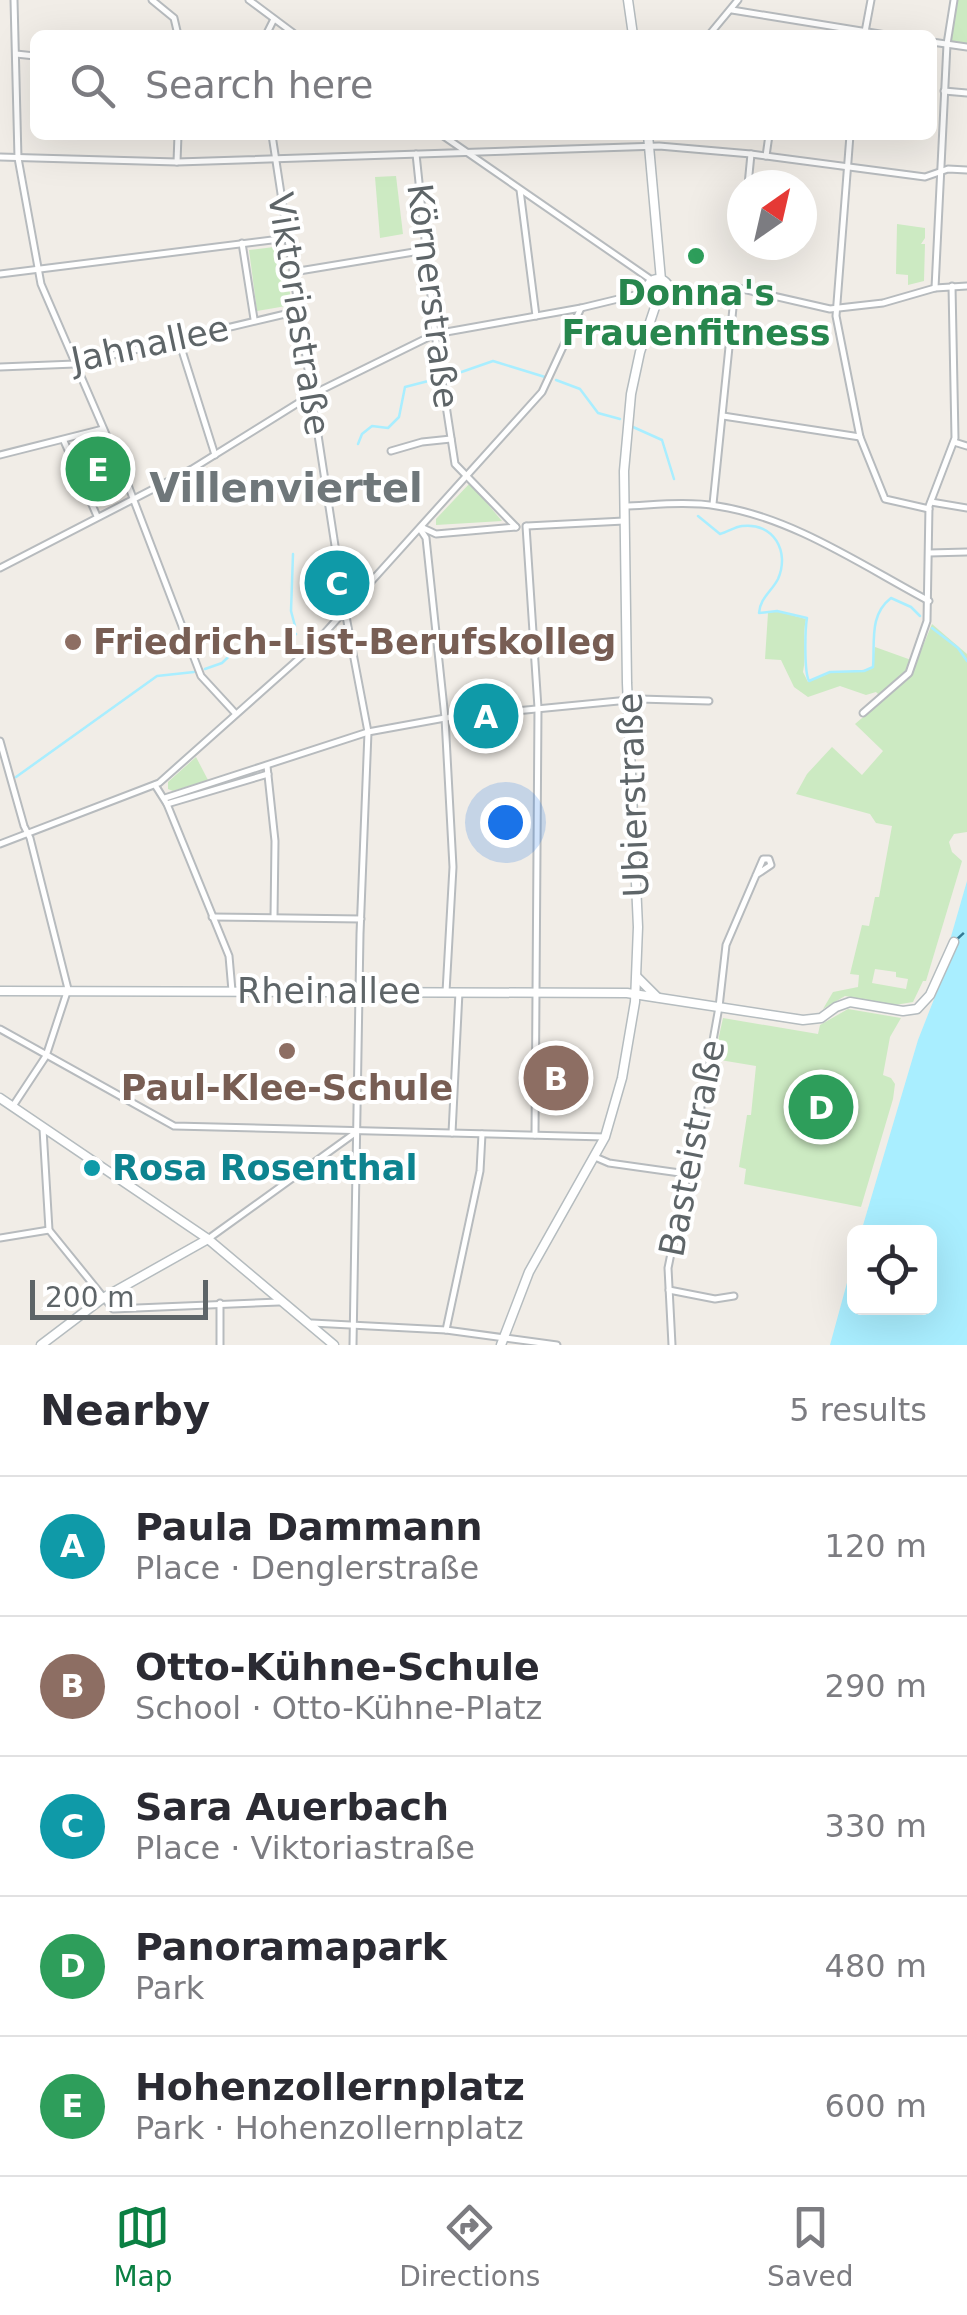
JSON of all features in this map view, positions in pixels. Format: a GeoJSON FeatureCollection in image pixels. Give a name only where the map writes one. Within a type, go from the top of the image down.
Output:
{"type":"FeatureCollection","features":[{"type":"Feature","properties":{"kind":"street"},"geometry":{"type":"LineString","coordinates":[[14,0],[18,158],[44,292],[134,499],[201,676],[236,714]]}},
{"type":"Feature","properties":{"kind":"street"},"geometry":{"type":"LineString","coordinates":[[152,0],[174,18],[177,30]]}},
{"type":"Feature","properties":{"kind":"street"},"geometry":{"type":"LineString","coordinates":[[248,0],[289,30]]}},
{"type":"Feature","properties":{"kind":"street"},"geometry":{"type":"LineString","coordinates":[[628,0],[632,30]]}},
{"type":"Feature","properties":{"kind":"street"},"geometry":{"type":"LineString","coordinates":[[713,30],[738,0]]}},
{"type":"Feature","properties":{"kind":"street"},"geometry":{"type":"LineString","coordinates":[[866,30],[870,0]]}},
{"type":"Feature","properties":{"kind":"street"},"geometry":{"type":"LineString","coordinates":[[934,288],[938,172],[954,0]]}},
{"type":"Feature","properties":{"kind":"street"},"geometry":{"type":"LineString","coordinates":[[733,10],[849,30]]}},
{"type":"Feature","properties":{"kind":"street"},"geometry":{"type":"LineString","coordinates":[[268,30],[274,19]]}},
{"type":"Feature","properties":{"kind":"street"},"geometry":{"type":"LineString","coordinates":[[937,43],[967,47]]}},
{"type":"Feature","properties":{"kind":"street"},"geometry":{"type":"LineString","coordinates":[[16,54],[30,55]]}},
{"type":"Feature","properties":{"kind":"street"},"geometry":{"type":"LineString","coordinates":[[944,91],[967,93]]}},
{"type":"Feature","properties":{"kind":"street"},"geometry":{"type":"LineString","coordinates":[[177,162],[178,140]]}},
{"type":"Feature","properties":{"kind":"street","name":"Viktoriastraße"},"geometry":{"type":"LineString","coordinates":[[273,140],[345,611],[368,732],[354,1345]]}},
{"type":"Feature","properties":{"kind":"street"},"geometry":{"type":"LineString","coordinates":[[450,140],[669,291],[735,288],[836,309],[883,303],[934,288],[967,286]]}},
{"type":"Feature","properties":{"kind":"street"},"geometry":{"type":"LineString","coordinates":[[0,568],[215,455],[312,394],[436,334],[647,292],[657,280],[648,140]]}},
{"type":"Feature","properties":{"kind":"street"},"geometry":{"type":"LineString","coordinates":[[766,156],[768,140]]}},
{"type":"Feature","properties":{"kind":"street"},"geometry":{"type":"LineString","coordinates":[[849,140],[836,309],[860,437],[886,499],[967,508]]}},
{"type":"Feature","properties":{"kind":"street"},"geometry":{"type":"LineString","coordinates":[[0,157],[177,162],[649,146],[751,154],[928,177],[952,168],[967,170]]}},
{"type":"Feature","properties":{"kind":"street","name":"Körnerstraße"},"geometry":{"type":"LineString","coordinates":[[416,154],[455,464],[516,527]]}},
{"type":"Feature","properties":{"kind":"street"},"geometry":{"type":"LineString","coordinates":[[749,170],[751,154]]}},
{"type":"Feature","properties":{"kind":"street"},"geometry":{"type":"LineString","coordinates":[[520,188],[536,316]]}},
{"type":"Feature","properties":{"kind":"street"},"geometry":{"type":"LineString","coordinates":[[0,274],[288,238]]}},
{"type":"Feature","properties":{"kind":"street"},"geometry":{"type":"LineString","coordinates":[[242,243],[254,320]]}},
{"type":"Feature","properties":{"kind":"street"},"geometry":{"type":"LineString","coordinates":[[293,272],[426,250]]}},
{"type":"Feature","properties":{"kind":"street"},"geometry":{"type":"LineString","coordinates":[[863,713],[909,673],[923,636],[929,601],[930,505],[954,442],[952,286]]}},
{"type":"Feature","properties":{"kind":"street"},"geometry":{"type":"LineString","coordinates":[[713,505],[735,288]]}},
{"type":"Feature","properties":{"kind":"street"},"geometry":{"type":"LineString","coordinates":[[647,292],[657,301],[666,298],[669,291]]}},
{"type":"Feature","properties":{"kind":"street","name":"Ubierstraße"},"geometry":{"type":"LineString","coordinates":[[605,1137],[622,1078],[637,977],[625,444],[631,394],[657,301]]}},
{"type":"Feature","properties":{"kind":"street"},"geometry":{"type":"LineString","coordinates":[[0,844],[155,785],[313,646],[545,388],[581,308]]}},
{"type":"Feature","properties":{"kind":"street","name":"Jahnallee"},"geometry":{"type":"LineString","coordinates":[[0,366],[75,364],[298,311]]}},
{"type":"Feature","properties":{"kind":"street"},"geometry":{"type":"LineString","coordinates":[[179,341],[215,455]]}},
{"type":"Feature","properties":{"kind":"street"},"geometry":{"type":"LineString","coordinates":[[723,416],[860,437]]}},
{"type":"Feature","properties":{"kind":"street"},"geometry":{"type":"LineString","coordinates":[[0,455],[103,429]]}},
{"type":"Feature","properties":{"kind":"street","name":"Körnerstraße"},"geometry":{"type":"LineString","coordinates":[[391,451],[451,439]]}},
{"type":"Feature","properties":{"kind":"street"},"geometry":{"type":"LineString","coordinates":[[64,440],[97,516]]}},
{"type":"Feature","properties":{"kind":"street"},"geometry":{"type":"LineString","coordinates":[[954,442],[967,446]]}},
{"type":"Feature","properties":{"kind":"street"},"geometry":{"type":"LineString","coordinates":[[624,506],[713,505],[749,514],[800,534],[929,601]]}},
{"type":"Feature","properties":{"kind":"street"},"geometry":{"type":"LineString","coordinates":[[420,528],[429,535],[624,520]]}},
{"type":"Feature","properties":{"kind":"street"},"geometry":{"type":"LineString","coordinates":[[526,526],[538,708],[535,1135]]}},
{"type":"Feature","properties":{"kind":"street"},"geometry":{"type":"LineString","coordinates":[[429,535],[445,718],[452,868],[446,992]]}},
{"type":"Feature","properties":{"kind":"street"},"geometry":{"type":"LineString","coordinates":[[929,554],[967,552]]}},
{"type":"Feature","properties":{"kind":"street"},"geometry":{"type":"LineString","coordinates":[[166,801],[368,732],[445,718],[538,708],[628,700],[709,701]]}},
{"type":"Feature","properties":{"kind":"street"},"geometry":{"type":"LineString","coordinates":[[0,741],[68,990],[46,1056],[13,1106]]}},
{"type":"Feature","properties":{"kind":"street"},"geometry":{"type":"LineString","coordinates":[[267,766],[275,841],[274,918]]}},
{"type":"Feature","properties":{"kind":"street"},"geometry":{"type":"LineString","coordinates":[[166,801],[268,774]]}},
{"type":"Feature","properties":{"kind":"street"},"geometry":{"type":"LineString","coordinates":[[218,781],[221,789]]}},
{"type":"Feature","properties":{"kind":"street"},"geometry":{"type":"LineString","coordinates":[[155,785],[166,801],[231,964],[232,990]]}},
{"type":"Feature","properties":{"kind":"street","name":"Basteistraße"},"geometry":{"type":"LineString","coordinates":[[672,1345],[668,1268],[719,1007],[726,945],[756,875]]}},
{"type":"Feature","properties":{"kind":"street"},"geometry":{"type":"LineString","coordinates":[[212,917],[361,919]]}},
{"type":"Feature","properties":{"kind":"street","name":"Rheinallee"},"geometry":{"type":"LineString","coordinates":[[0,991],[636,994],[813,1020],[847,1002],[906,1012],[923,1005],[954,942]]}},
{"type":"Feature","properties":{"kind":"street"},"geometry":{"type":"LineString","coordinates":[[637,977],[657,997]]}},
{"type":"Feature","properties":{"kind":"street"},"geometry":{"type":"LineString","coordinates":[[452,1133],[459,992]]}},
{"type":"Feature","properties":{"kind":"street"},"geometry":{"type":"LineString","coordinates":[[0,1029],[174,1126],[605,1137],[529,1272],[502,1340]]}},
{"type":"Feature","properties":{"kind":"street"},"geometry":{"type":"LineString","coordinates":[[0,1098],[208,1239],[334,1345]]}},
{"type":"Feature","properties":{"kind":"street"},"geometry":{"type":"LineString","coordinates":[[43,1126],[48,1230],[113,1309],[283,1302]]}},
{"type":"Feature","properties":{"kind":"street"},"geometry":{"type":"LineString","coordinates":[[41,1345],[103,1298],[208,1239],[357,1131]]}},
{"type":"Feature","properties":{"kind":"street"},"geometry":{"type":"LineString","coordinates":[[446,1330],[480,1171],[482,1134]]}},
{"type":"Feature","properties":{"kind":"street"},"geometry":{"type":"LineString","coordinates":[[595,1157],[609,1164],[687,1174]]}},
{"type":"Feature","properties":{"kind":"street"},"geometry":{"type":"LineString","coordinates":[[0,1238],[48,1230]]}},
{"type":"Feature","properties":{"kind":"street","name":"Basteistraße"},"geometry":{"type":"LineString","coordinates":[[669,1290],[715,1298],[734,1296]]}},
{"type":"Feature","properties":{"kind":"street"},"geometry":{"type":"LineString","coordinates":[[220,1303],[220,1345]]}},
{"type":"Feature","properties":{"kind":"street"},"geometry":{"type":"LineString","coordinates":[[309,1323],[446,1330],[557,1345]]}},
{"type":"Feature","properties":{"kind":"green space"},"geometry":{"type":"Polygon","coordinates":[[[957,0],[967,0],[967,45],[951,42],[957,0]]]}},
{"type":"Feature","properties":{"kind":"green space"},"geometry":{"type":"Polygon","coordinates":[[[396,176],[403,234],[380,238],[375,177],[396,176]]]}},
{"type":"Feature","properties":{"kind":"green space"},"geometry":{"type":"Polygon","coordinates":[[[897,224],[925,228],[921,244],[925,244],[924,281],[908,285],[908,275],[896,274],[897,224]]]}},
{"type":"Feature","properties":{"kind":"green space"},"geometry":{"type":"Polygon","coordinates":[[[282,246],[292,305],[257,311],[249,250],[282,246]]]}},
{"type":"Feature","properties":{"kind":"green space"},"geometry":{"type":"Polygon","coordinates":[[[98,439],[126,492],[100,507],[96,506],[72,449],[74,444],[98,439]]]}},
{"type":"Feature","properties":{"kind":"green space"},"geometry":{"type":"Polygon","coordinates":[[[470,483],[502,521],[436,525],[436,519],[470,483]]]}},
{"type":"Feature","properties":{"kind":"green space"},"geometry":{"type":"Polygon","coordinates":[[[776,611],[806,619],[803,672],[808,682],[830,673],[872,669],[875,647],[914,661],[907,674],[880,696],[840,686],[808,697],[794,687],[781,660],[765,659],[768,613],[776,611]]]}},
{"type":"Feature","properties":{"kind":"green space"},"geometry":{"type":"Polygon","coordinates":[[[932,624],[967,654],[967,832],[954,834],[949,842],[952,852],[962,861],[926,981],[913,1002],[895,1005],[845,996],[823,1009],[833,992],[858,987],[859,975],[850,974],[862,925],[869,926],[875,897],[879,897],[892,826],[876,823],[870,814],[796,794],[807,774],[832,747],[862,775],[883,751],[855,724],[910,677],[932,624]],[[875,969],[872,983],[906,989],[908,979],[896,977],[896,972],[875,969]]]}},
{"type":"Feature","properties":{"kind":"green space"},"geometry":{"type":"Polygon","coordinates":[[[196,757],[208,780],[173,791],[168,789],[168,782],[196,757]]]}},
{"type":"Feature","properties":{"kind":"green space"},"geometry":{"type":"Polygon","coordinates":[[[848,1009],[901,1018],[890,1037],[883,1075],[895,1084],[893,1099],[861,1207],[744,1184],[746,1169],[739,1167],[747,1115],[751,1115],[756,1066],[714,1059],[723,1018],[818,1034],[820,1025],[848,1009]]]}},
{"type":"Feature","properties":{"kind":"water"},"geometry":{"type":"Polygon","coordinates":[[[967,881],[967,1345],[830,1345],[847,1283],[847,1315],[937,1315],[937,1225],[863,1225],[918,1040],[956,943],[950,940],[967,881]]]}},
{"type":"Feature","properties":{"kind":"waterway"},"geometry":{"type":"LineString","coordinates":[[450,376],[493,361],[545,377]]}},
{"type":"Feature","properties":{"kind":"waterway"},"geometry":{"type":"LineString","coordinates":[[358,444],[372,426],[388,428],[399,417],[405,387],[436,379]]}},
{"type":"Feature","properties":{"kind":"waterway"},"geometry":{"type":"LineString","coordinates":[[556,380],[580,389],[598,413],[620,419]]}},
{"type":"Feature","properties":{"kind":"waterway"},"geometry":{"type":"LineString","coordinates":[[633,427],[662,440],[674,479]]}},
{"type":"Feature","properties":{"kind":"waterway"},"geometry":{"type":"LineString","coordinates":[[698,516],[720,534],[753,526],[771,534],[776,541],[781,569],[759,613],[777,611],[807,618],[809,681],[830,672],[873,667],[876,620],[891,598],[920,616]]}},
{"type":"Feature","properties":{"kind":"waterway"},"geometry":{"type":"LineString","coordinates":[[293,554],[291,611],[295,626]]}},
{"type":"Feature","properties":{"kind":"waterway"},"geometry":{"type":"LineString","coordinates":[[932,628],[958,648],[967,661]]}},
{"type":"Feature","properties":{"kind":"waterway"},"geometry":{"type":"LineString","coordinates":[[205,669],[222,663],[250,636],[273,642],[296,634]]}},
{"type":"Feature","properties":{"kind":"waterway"},"geometry":{"type":"LineString","coordinates":[[16,777],[157,676],[194,672]]}},
{"type":"Feature","properties":{"kind":"ferry route"},"geometry":{"type":"LineString","coordinates":[[955,941],[967,930]]}},
{"type":"Feature","properties":{"kind":"place","name":"Donna's Frauenfitness"},"geometry":{"type":"Point","coordinates":[696,256]}},
{"type":"Feature","properties":{"kind":"place","name":"Hohenzollernplatz"},"geometry":{"type":"Point","coordinates":[98,469]}},
{"type":"Feature","properties":{"kind":"place","name":"Sara Auerbach"},"geometry":{"type":"Point","coordinates":[337,583]}},
{"type":"Feature","properties":{"kind":"place","name":"Friedrich-List-Berufskolleg"},"geometry":{"type":"Point","coordinates":[73,642]}},
{"type":"Feature","properties":{"kind":"place","name":"Paula Dammann"},"geometry":{"type":"Point","coordinates":[486,716]}},
{"type":"Feature","properties":{"kind":"place","name":"Paul-Klee-Schule"},"geometry":{"type":"Point","coordinates":[287,1051]}},
{"type":"Feature","properties":{"kind":"place","name":"Otto-Kühne-Schule"},"geometry":{"type":"Point","coordinates":[556,1078]}},
{"type":"Feature","properties":{"kind":"place","name":"Panoramapark"},"geometry":{"type":"Point","coordinates":[821,1107]}},
{"type":"Feature","properties":{"kind":"place","name":"Rosa Rosenthal"},"geometry":{"type":"Point","coordinates":[92,1168]}},
{"type":"Feature","properties":{"kind":"district","name":"Villenviertel"},"geometry":{"type":"Point","coordinates":[286,488]}}]}
